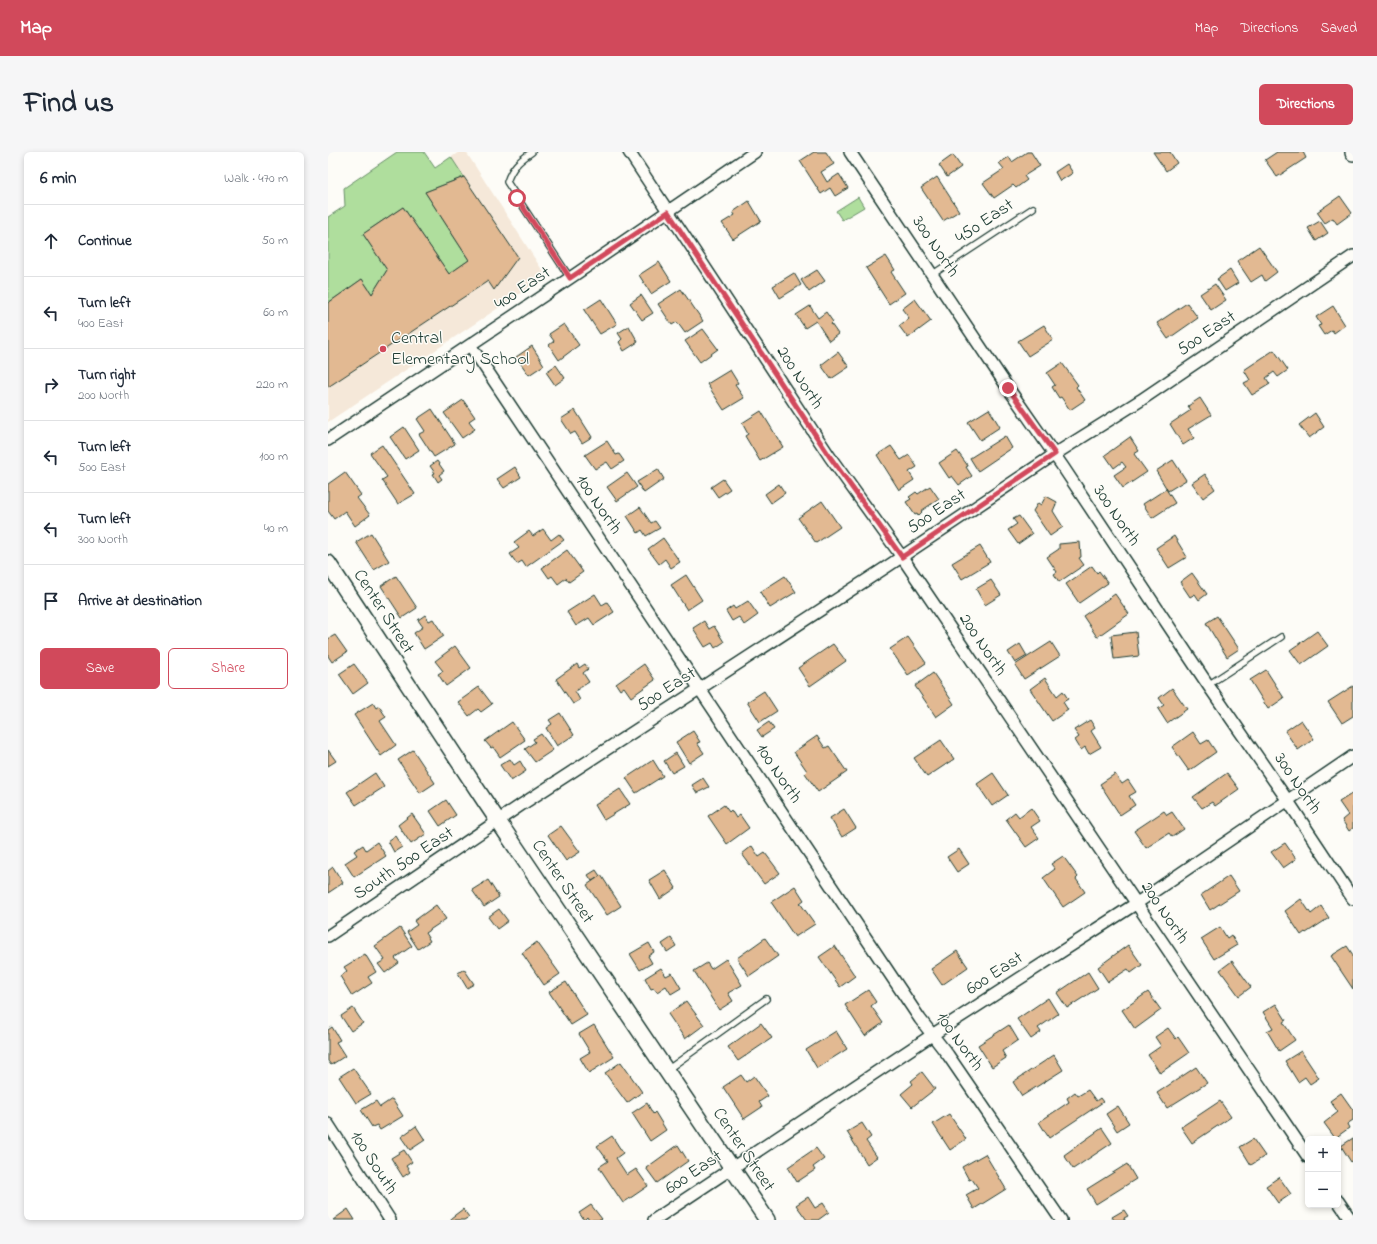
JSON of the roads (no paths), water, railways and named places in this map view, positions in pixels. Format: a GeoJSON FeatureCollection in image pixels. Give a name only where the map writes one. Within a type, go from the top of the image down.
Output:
{"type":"FeatureCollection","features":[{"type":"Feature","properties":{"kind":"street","name":"200 North"},"geometry":{"type":"LineString","coordinates":[[629,152],[830,457],[902,557],[1305,1153]]}},
{"type":"Feature","properties":{"kind":"street","name":"400 East"},"geometry":{"type":"LineString","coordinates":[[328,440],[755,152]]}},
{"type":"Feature","properties":{"kind":"street","name":"300 North"},"geometry":{"type":"LineString","coordinates":[[850,152],[1008,388],[1055,454],[1208,685],[1353,899]]}},
{"type":"Feature","properties":{"kind":"street","name":"500 East"},"geometry":{"type":"LineString","coordinates":[[498,821],[902,557],[1055,454],[1141,400],[1353,256]]}},
{"type":"Feature","properties":{"kind":"street","name":"100 North"},"geometry":{"type":"LineString","coordinates":[[470,345],[932,1034],[1061,1220]]}},
{"type":"Feature","properties":{"kind":"street","name":"Center Street"},"geometry":{"type":"LineString","coordinates":[[328,563],[498,821],[767,1220]]}},
{"type":"Feature","properties":{"kind":"street","name":"600 East"},"geometry":{"type":"LineString","coordinates":[[654,1220],[932,1034],[1137,903],[1353,756]]}},
{"type":"Feature","properties":{"kind":"street","name":"South 500 East"},"geometry":{"type":"LineString","coordinates":[[328,936],[498,821]]}},
{"type":"Feature","properties":{"kind":"street","name":"100 South"},"geometry":{"type":"LineString","coordinates":[[328,1124],[390,1220]]}},
{"type":"Feature","properties":{"kind":"street"},"geometry":{"type":"LineString","coordinates":[[1341,1205],[1351,1220]]}},
{"type":"Feature","properties":{"kind":"lane"},"geometry":{"type":"LineString","coordinates":[[532,152],[511,170],[507,182],[570,278]]}},
{"type":"Feature","properties":{"kind":"lane","name":"450 East"},"geometry":{"type":"LineString","coordinates":[[933,274],[1033,208]]}},
{"type":"Feature","properties":{"kind":"lane"},"geometry":{"type":"LineString","coordinates":[[1208,685],[1281,637]]}},
{"type":"Feature","properties":{"kind":"lane"},"geometry":{"type":"LineString","coordinates":[[666,1070],[766,999]]}},
{"type":"Feature","properties":{"kind":"place","name":"Central Elementary School"},"geometry":{"type":"Point","coordinates":[383,349]}}]}
